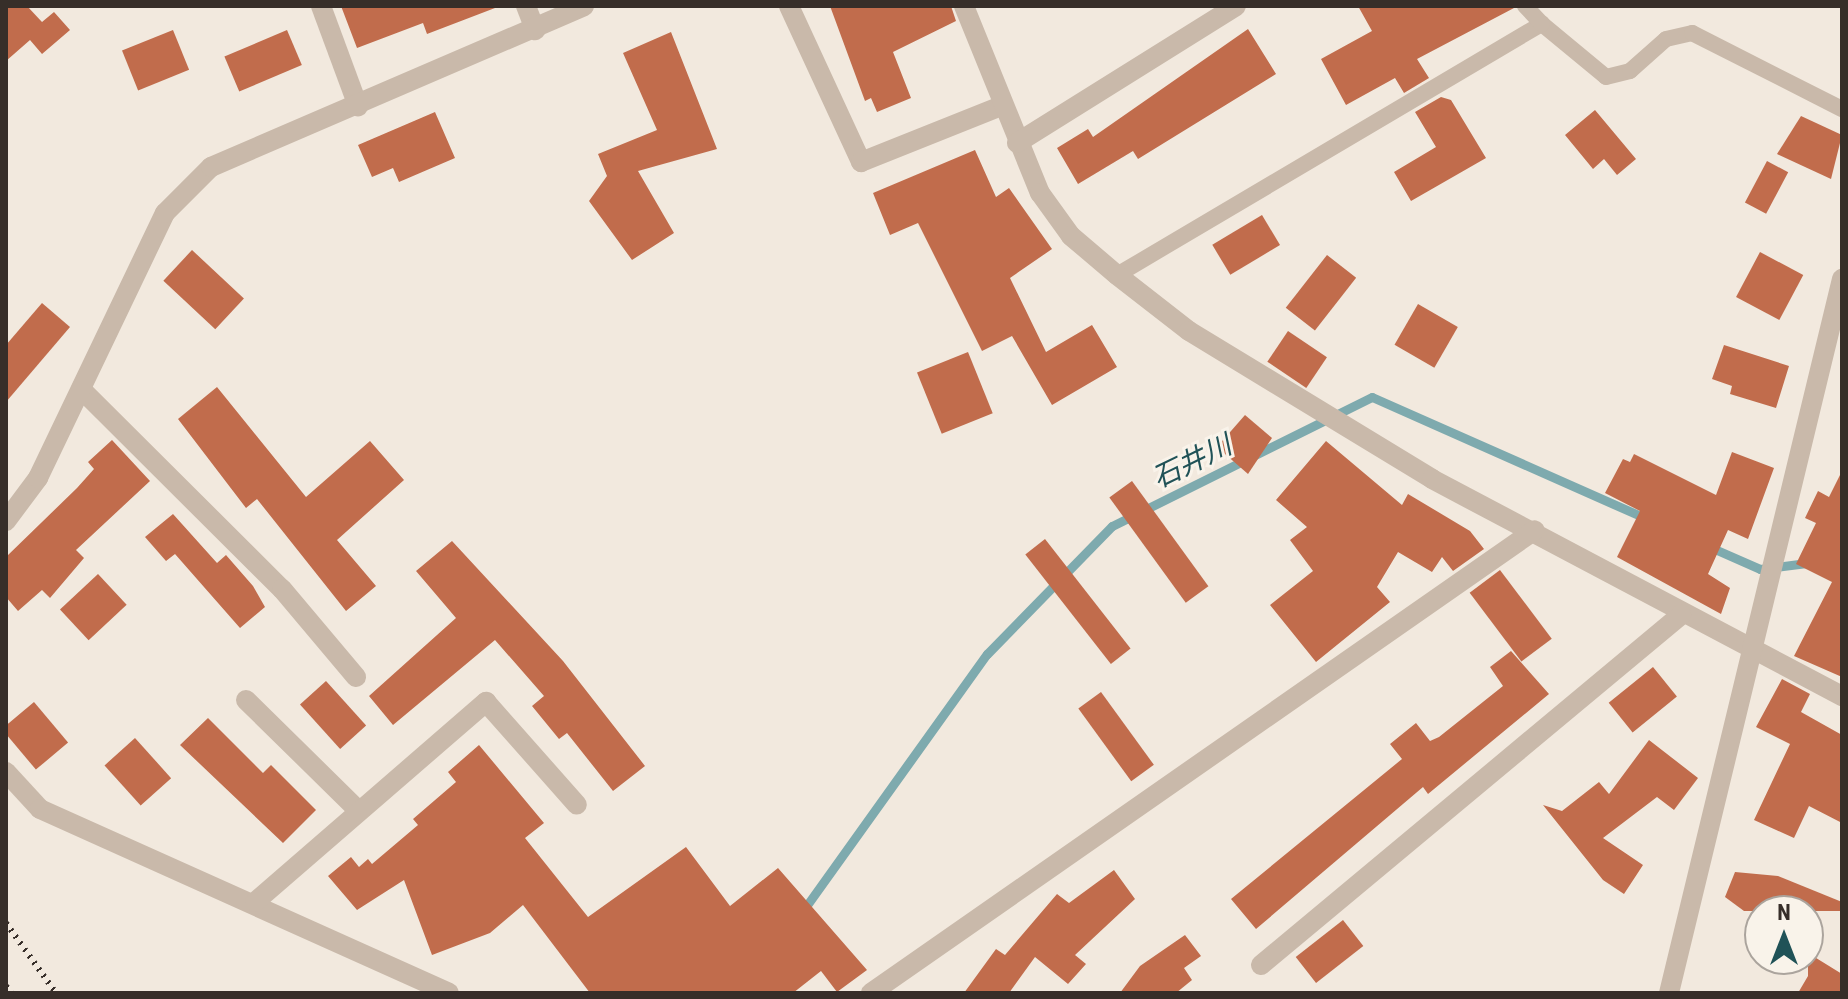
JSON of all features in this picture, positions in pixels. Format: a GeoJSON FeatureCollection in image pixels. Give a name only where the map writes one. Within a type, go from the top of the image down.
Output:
{"type":"FeatureCollection","features":[{"type":"Feature","properties":{"kind":"street"},"geometry":{"type":"LineString","coordinates":[[321,6],[358,106]]}},
{"type":"Feature","properties":{"kind":"street"},"geometry":{"type":"LineString","coordinates":[[526,6],[535,30]]}},
{"type":"Feature","properties":{"kind":"street"},"geometry":{"type":"LineString","coordinates":[[6,521],[38,478],[165,213],[211,167],[535,30],[584,6]]}},
{"type":"Feature","properties":{"kind":"street"},"geometry":{"type":"LineString","coordinates":[[789,6],[861,162],[1001,106]]}},
{"type":"Feature","properties":{"kind":"street"},"geometry":{"type":"LineString","coordinates":[[964,6],[1001,106],[1040,193],[1071,236],[1117,275],[1189,331],[1432,479],[1535,530],[1750,653],[1842,696]]}},
{"type":"Feature","properties":{"kind":"street"},"geometry":{"type":"LineString","coordinates":[[1017,143],[1236,6]]}},
{"type":"Feature","properties":{"kind":"street"},"geometry":{"type":"LineString","coordinates":[[1669,993],[1842,279]]}},
{"type":"Feature","properties":{"kind":"street"},"geometry":{"type":"LineString","coordinates":[[81,389],[282,589],[356,677]]}},
{"type":"Feature","properties":{"kind":"street"},"geometry":{"type":"LineString","coordinates":[[871,993],[1535,530]]}},
{"type":"Feature","properties":{"kind":"street"},"geometry":{"type":"LineString","coordinates":[[1261,965],[1681,615]]}},
{"type":"Feature","properties":{"kind":"street"},"geometry":{"type":"LineString","coordinates":[[246,700],[358,810]]}},
{"type":"Feature","properties":{"kind":"street"},"geometry":{"type":"LineString","coordinates":[[255,902],[486,702],[577,805]]}},
{"type":"Feature","properties":{"kind":"street"},"geometry":{"type":"LineString","coordinates":[[6,772],[40,809],[255,902],[449,993]]}},
{"type":"Feature","properties":{"kind":"lane"},"geometry":{"type":"LineString","coordinates":[[1525,6],[1606,77],[1630,71],[1666,39],[1692,33],[1842,109]]}},
{"type":"Feature","properties":{"kind":"lane"},"geometry":{"type":"LineString","coordinates":[[1117,275],[1542,24]]}},
{"type":"Feature","properties":{"kind":"building"},"geometry":{"type":"Polygon","coordinates":[[[6,6],[27,6],[42,22],[54,12],[70,30],[42,54],[30,40],[6,61],[6,6]]]}},
{"type":"Feature","properties":{"kind":"building"},"geometry":{"type":"Polygon","coordinates":[[[341,6],[495,8],[427,34],[423,23],[357,48],[341,6]]]}},
{"type":"Feature","properties":{"kind":"building"},"geometry":{"type":"Polygon","coordinates":[[[830,6],[951,6],[956,21],[893,52],[911,98],[877,112],[871,98],[865,101],[830,6]]]}},
{"type":"Feature","properties":{"kind":"building"},"geometry":{"type":"Polygon","coordinates":[[[1358,6],[1514,8],[1417,59],[1429,78],[1404,93],[1395,78],[1346,105],[1321,59],[1372,31],[1358,6]]]}},
{"type":"Feature","properties":{"kind":"building"},"geometry":{"type":"Polygon","coordinates":[[[1248,29],[1276,74],[1138,159],[1133,151],[1078,184],[1057,148],[1088,129],[1093,137],[1248,29]]]}},
{"type":"Feature","properties":{"kind":"building"},"geometry":{"type":"Polygon","coordinates":[[[173,30],[189,70],[138,90],[122,51],[173,30]]]}},
{"type":"Feature","properties":{"kind":"building"},"geometry":{"type":"Polygon","coordinates":[[[287,30],[302,65],[239,92],[224,57],[287,30]]]}},
{"type":"Feature","properties":{"kind":"building"},"geometry":{"type":"Polygon","coordinates":[[[671,32],[717,149],[638,171],[674,233],[632,260],[589,201],[607,176],[598,154],[657,130],[623,53],[671,32]]]}},
{"type":"Feature","properties":{"kind":"building"},"geometry":{"type":"Polygon","coordinates":[[[1441,97],[1451,100],[1486,158],[1411,201],[1394,172],[1436,147],[1415,112],[1441,97]]]}},
{"type":"Feature","properties":{"kind":"building"},"geometry":{"type":"Polygon","coordinates":[[[1595,110],[1636,159],[1617,175],[1604,159],[1593,169],[1565,135],[1595,110]]]}},
{"type":"Feature","properties":{"kind":"building"},"geometry":{"type":"Polygon","coordinates":[[[435,112],[455,158],[399,182],[393,168],[372,177],[358,145],[435,112]]]}},
{"type":"Feature","properties":{"kind":"building"},"geometry":{"type":"Polygon","coordinates":[[[1801,116],[1842,135],[1831,179],[1777,154],[1801,116]]]}},
{"type":"Feature","properties":{"kind":"building"},"geometry":{"type":"Polygon","coordinates":[[[975,150],[996,197],[1009,188],[1052,249],[1010,278],[1046,352],[1092,325],[1117,367],[1052,405],[1012,336],[982,351],[918,223],[890,235],[873,193],[975,150]]]}},
{"type":"Feature","properties":{"kind":"building"},"geometry":{"type":"Polygon","coordinates":[[[1767,161],[1788,172],[1766,214],[1745,202],[1767,161]]]}},
{"type":"Feature","properties":{"kind":"building"},"geometry":{"type":"Polygon","coordinates":[[[1262,215],[1280,245],[1230,275],[1212,245],[1262,215]]]}},
{"type":"Feature","properties":{"kind":"building"},"geometry":{"type":"Polygon","coordinates":[[[192,250],[244,298],[215,329],[163,281],[192,250]]]}},
{"type":"Feature","properties":{"kind":"building"},"geometry":{"type":"Polygon","coordinates":[[[1760,252],[1803,275],[1779,320],[1736,297],[1760,252]]]}},
{"type":"Feature","properties":{"kind":"building"},"geometry":{"type":"Polygon","coordinates":[[[1327,255],[1356,278],[1315,331],[1286,308],[1327,255]]]}},
{"type":"Feature","properties":{"kind":"building"},"geometry":{"type":"Polygon","coordinates":[[[42,303],[70,327],[6,402],[6,345],[42,303]]]}},
{"type":"Feature","properties":{"kind":"building"},"geometry":{"type":"Polygon","coordinates":[[[1418,304],[1458,327],[1434,368],[1394,345],[1418,304]]]}},
{"type":"Feature","properties":{"kind":"building"},"geometry":{"type":"Polygon","coordinates":[[[1288,331],[1327,357],[1306,388],[1267,362],[1288,331]]]}},
{"type":"Feature","properties":{"kind":"building"},"geometry":{"type":"Polygon","coordinates":[[[1724,345],[1789,366],[1776,408],[1730,394],[1732,386],[1712,379],[1724,345]]]}},
{"type":"Feature","properties":{"kind":"building"},"geometry":{"type":"Polygon","coordinates":[[[968,352],[993,413],[942,434],[917,373],[968,352]]]}},
{"type":"Feature","properties":{"kind":"building"},"geometry":{"type":"Polygon","coordinates":[[[217,387],[306,497],[370,441],[404,480],[337,540],[376,586],[346,611],[257,499],[246,508],[178,419],[217,387]]]}},
{"type":"Feature","properties":{"kind":"building"},"geometry":{"type":"Polygon","coordinates":[[[1245,415],[1272,438],[1248,474],[1217,447],[1245,415]]]}},
{"type":"Feature","properties":{"kind":"building"},"geometry":{"type":"Polygon","coordinates":[[[112,440],[150,481],[76,550],[84,558],[50,598],[42,590],[18,611],[6,597],[6,557],[77,488],[94,469],[88,462],[112,440]]]}},
{"type":"Feature","properties":{"kind":"building"},"geometry":{"type":"Polygon","coordinates":[[[1326,441],[1402,505],[1408,494],[1470,531],[1484,549],[1453,571],[1442,557],[1432,572],[1398,552],[1377,587],[1390,602],[1316,662],[1270,605],[1313,571],[1290,540],[1307,527],[1276,500],[1326,441]]]}},
{"type":"Feature","properties":{"kind":"building"},"geometry":{"type":"Polygon","coordinates":[[[1732,452],[1774,468],[1748,539],[1728,530],[1708,574],[1730,588],[1721,614],[1617,557],[1640,511],[1605,493],[1623,459],[1630,462],[1634,454],[1716,495],[1732,452]]]}},
{"type":"Feature","properties":{"kind":"building"},"geometry":{"type":"Polygon","coordinates":[[[1842,471],[1842,677],[1794,656],[1832,582],[1796,564],[1816,523],[1805,518],[1818,491],[1829,497],[1842,471]]]}},
{"type":"Feature","properties":{"kind":"building"},"geometry":{"type":"Polygon","coordinates":[[[1132,481],[1208,586],[1186,603],[1109,497],[1132,481]]]}},
{"type":"Feature","properties":{"kind":"building"},"geometry":{"type":"Polygon","coordinates":[[[173,514],[217,563],[226,555],[253,586],[265,607],[240,628],[175,554],[166,561],[145,537],[173,514]]]}},
{"type":"Feature","properties":{"kind":"building"},"geometry":{"type":"Polygon","coordinates":[[[1045,539],[1131,649],[1111,664],[1025,554],[1045,539]]]}},
{"type":"Feature","properties":{"kind":"building"},"geometry":{"type":"Polygon","coordinates":[[[452,541],[563,661],[645,766],[613,791],[567,733],[559,739],[532,706],[544,696],[495,640],[393,725],[369,696],[456,618],[416,571],[452,541]]]}},
{"type":"Feature","properties":{"kind":"building"},"geometry":{"type":"Polygon","coordinates":[[[1500,570],[1552,639],[1521,662],[1470,593],[1500,570]]]}},
{"type":"Feature","properties":{"kind":"building"},"geometry":{"type":"Polygon","coordinates":[[[98,574],[127,605],[89,640],[60,609],[98,574]]]}},
{"type":"Feature","properties":{"kind":"building"},"geometry":{"type":"Polygon","coordinates":[[[1511,651],[1549,694],[1428,794],[1423,787],[1256,929],[1231,899],[1402,759],[1390,744],[1416,723],[1430,741],[1503,686],[1490,667],[1511,651]]]}},
{"type":"Feature","properties":{"kind":"building"},"geometry":{"type":"Polygon","coordinates":[[[1653,667],[1677,697],[1633,732],[1609,703],[1653,667]]]}},
{"type":"Feature","properties":{"kind":"building"},"geometry":{"type":"Polygon","coordinates":[[[1782,679],[1810,694],[1801,712],[1842,735],[1842,823],[1809,806],[1794,838],[1754,820],[1790,744],[1756,727],[1782,679]]]}},
{"type":"Feature","properties":{"kind":"building"},"geometry":{"type":"Polygon","coordinates":[[[326,681],[366,726],[340,749],[300,704],[326,681]]]}},
{"type":"Feature","properties":{"kind":"building"},"geometry":{"type":"Polygon","coordinates":[[[1101,692],[1154,765],[1131,781],[1078,708],[1101,692]]]}},
{"type":"Feature","properties":{"kind":"building"},"geometry":{"type":"Polygon","coordinates":[[[34,702],[68,743],[36,770],[6,734],[6,725],[34,702]]]}},
{"type":"Feature","properties":{"kind":"building"},"geometry":{"type":"Polygon","coordinates":[[[208,718],[263,773],[271,765],[316,810],[283,843],[180,745],[208,718]]]}},
{"type":"Feature","properties":{"kind":"building"},"geometry":{"type":"Polygon","coordinates":[[[135,738],[171,778],[141,806],[105,765],[135,738]]]}},
{"type":"Feature","properties":{"kind":"building"},"geometry":{"type":"Polygon","coordinates":[[[1649,740],[1698,778],[1674,810],[1657,797],[1603,838],[1643,865],[1624,894],[1603,880],[1543,805],[1562,811],[1599,782],[1609,794],[1649,740]]]}},
{"type":"Feature","properties":{"kind":"building"},"geometry":{"type":"Polygon","coordinates":[[[479,745],[544,823],[525,838],[588,917],[686,847],[730,906],[778,868],[867,970],[837,992],[821,971],[793,993],[590,993],[523,905],[490,933],[432,955],[404,880],[357,910],[328,876],[351,857],[359,867],[368,859],[372,864],[418,825],[413,819],[456,782],[448,772],[479,745]]]}},
{"type":"Feature","properties":{"kind":"building"},"geometry":{"type":"Polygon","coordinates":[[[1114,870],[1135,899],[1075,955],[1086,964],[1068,984],[1035,957],[1009,993],[964,993],[996,949],[1005,955],[1057,894],[1069,903],[1114,870]]]}},
{"type":"Feature","properties":{"kind":"building"},"geometry":{"type":"Polygon","coordinates":[[[1735,872],[1778,876],[1842,902],[1842,911],[1824,911],[1824,895],[1744,895],[1744,911],[1725,897],[1735,872]]]}},
{"type":"Feature","properties":{"kind":"building"},"geometry":{"type":"Polygon","coordinates":[[[1343,920],[1363,946],[1316,983],[1296,957],[1343,920]]]}},
{"type":"Feature","properties":{"kind":"building"},"geometry":{"type":"Polygon","coordinates":[[[1185,935],[1201,956],[1184,968],[1192,980],[1176,993],[1120,993],[1140,966],[1185,935]]]}},
{"type":"Feature","properties":{"kind":"building"},"geometry":{"type":"Polygon","coordinates":[[[1824,963],[1842,974],[1842,993],[1798,993],[1808,976],[1824,975],[1824,963]]]}},
{"type":"Feature","properties":{"kind":"waterway","name":"石井川"},"geometry":{"type":"LineString","coordinates":[[802,912],[987,654],[1112,526],[1372,397],[1649,520]]}},
{"type":"Feature","properties":{"kind":"waterway","name":"石井川"},"geometry":{"type":"LineString","coordinates":[[1710,547],[1760,569],[1807,563]]}},
{"type":"Feature","properties":{"kind":"railway"},"geometry":{"type":"LineString","coordinates":[[6,923],[56,993]]}},
{"type":"Feature","properties":{"kind":"railway"},"geometry":{"type":"LineString","coordinates":[[6,986],[11,993]]}}]}
